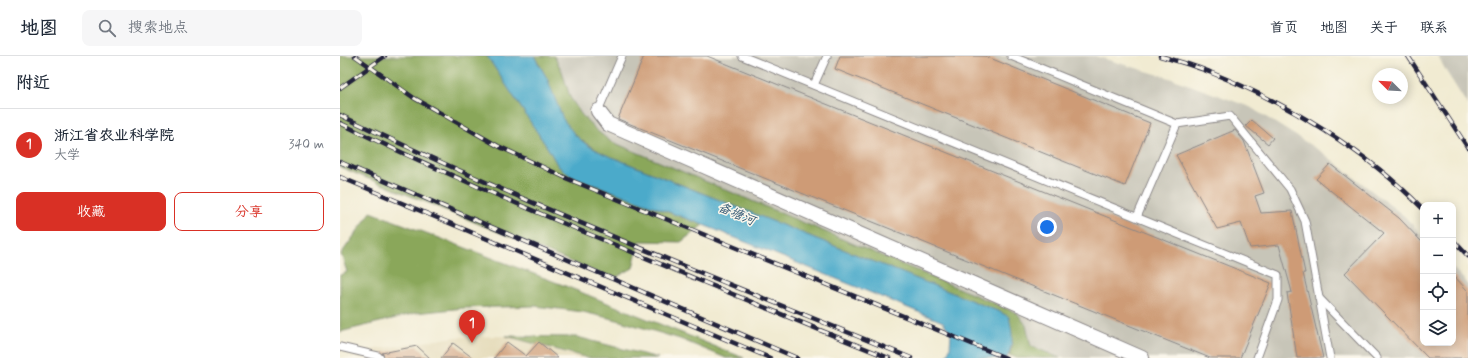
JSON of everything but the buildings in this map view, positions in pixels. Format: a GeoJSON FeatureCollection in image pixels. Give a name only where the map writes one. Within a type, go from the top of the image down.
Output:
{"type":"FeatureCollection","features":[{"type":"Feature","properties":{"kind":"street"},"geometry":{"type":"LineString","coordinates":[[598,111],[608,124],[1142,358]]}},
{"type":"Feature","properties":{"kind":"lane"},"geometry":{"type":"LineString","coordinates":[[598,111],[622,56]]}},
{"type":"Feature","properties":{"kind":"lane"},"geometry":{"type":"LineString","coordinates":[[742,56],[1278,275],[1278,300],[1257,358]]}},
{"type":"Feature","properties":{"kind":"lane"},"geometry":{"type":"LineString","coordinates":[[814,85],[827,56]]}},
{"type":"Feature","properties":{"kind":"lane"},"geometry":{"type":"LineString","coordinates":[[1011,56],[1177,124],[1230,116],[1290,189],[1305,221],[1330,358]]}},
{"type":"Feature","properties":{"kind":"lane"},"geometry":{"type":"LineString","coordinates":[[1137,218],[1177,124]]}},
{"type":"Feature","properties":{"kind":"lane"},"geometry":{"type":"LineString","coordinates":[[1319,298],[1377,358]]}},
{"type":"Feature","properties":{"kind":"lane"},"geometry":{"type":"LineString","coordinates":[[340,347],[378,356],[380,358]]}},
{"type":"Feature","properties":{"kind":"shaded area"},"geometry":{"type":"Polygon","coordinates":[[[554,56],[1095,56],[1173,79],[1250,107],[1323,153],[1404,216],[1420,233],[1420,346],[1456,346],[1456,271],[1468,284],[1468,358],[1060,358],[1031,346],[1026,325],[1017,313],[610,141],[596,130],[581,114],[570,97],[562,71],[554,56]]]}},
{"type":"Feature","properties":{"kind":"shaded area"},"geometry":{"type":"Polygon","coordinates":[[[1438,56],[1468,56],[1468,106],[1446,71],[1438,56]]]}},
{"type":"Feature","properties":{"kind":"shaded area"},"geometry":{"type":"Polygon","coordinates":[[[507,336],[561,352],[588,358],[350,358],[370,350],[456,337],[507,336]]]}},
{"type":"Feature","properties":{"kind":"green space"},"geometry":{"type":"Polygon","coordinates":[[[340,56],[487,56],[558,166],[572,176],[703,225],[681,242],[639,241],[633,268],[613,279],[340,167],[340,56]]]}},
{"type":"Feature","properties":{"kind":"green space"},"geometry":{"type":"Polygon","coordinates":[[[534,56],[554,56],[562,71],[570,97],[581,114],[596,130],[610,141],[1017,313],[1026,325],[1031,346],[1060,358],[1017,358],[1009,355],[1013,344],[1000,312],[598,151],[580,139],[565,124],[558,110],[550,86],[534,56]]]}},
{"type":"Feature","properties":{"kind":"green space"},"geometry":{"type":"Polygon","coordinates":[[[371,212],[563,285],[744,358],[726,358],[680,339],[617,320],[583,312],[535,306],[464,308],[416,313],[340,332],[340,275],[347,272],[341,254],[371,212]]]}},
{"type":"Feature","properties":{"kind":"green space"},"geometry":{"type":"Polygon","coordinates":[[[506,336],[577,337],[658,358],[588,358],[506,336]]]}},
{"type":"Feature","properties":{"kind":"water","name":"备塘河"},"geometry":{"type":"Polygon","coordinates":[[[487,56],[534,56],[547,78],[563,119],[575,135],[587,145],[604,154],[1000,312],[1009,317],[1012,338],[1011,347],[1007,358],[946,358],[950,348],[951,333],[943,322],[696,222],[571,176],[558,166],[487,56]]]}},
{"type":"Feature","properties":{"kind":"railway"},"geometry":{"type":"LineString","coordinates":[[355,56],[414,98],[498,146],[568,179],[1006,358]]}},
{"type":"Feature","properties":{"kind":"railway"},"geometry":{"type":"LineString","coordinates":[[340,88],[385,56]]}},
{"type":"Feature","properties":{"kind":"railway"},"geometry":{"type":"LineString","coordinates":[[1160,56],[1193,66],[1240,85],[1325,130],[1377,168],[1420,206]]}},
{"type":"Feature","properties":{"kind":"railway"},"geometry":{"type":"LineString","coordinates":[[1408,56],[1468,148]]}},
{"type":"Feature","properties":{"kind":"railway"},"geometry":{"type":"LineString","coordinates":[[340,115],[552,211],[695,271],[911,358]]}},
{"type":"Feature","properties":{"kind":"railway"},"geometry":{"type":"LineString","coordinates":[[340,123],[441,171],[510,201],[889,358]]}},
{"type":"Feature","properties":{"kind":"railway"},"geometry":{"type":"LineString","coordinates":[[340,162],[797,358]]}},
{"type":"Feature","properties":{"kind":"railway"},"geometry":{"type":"LineString","coordinates":[[340,177],[770,358]]}},
{"type":"Feature","properties":{"kind":"railway"},"geometry":{"type":"LineString","coordinates":[[1456,243],[1468,256]]}},
{"type":"Feature","properties":{"kind":"place","name":"浙江省农业科学院"},"geometry":{"type":"Point","coordinates":[472,343]}}]}
